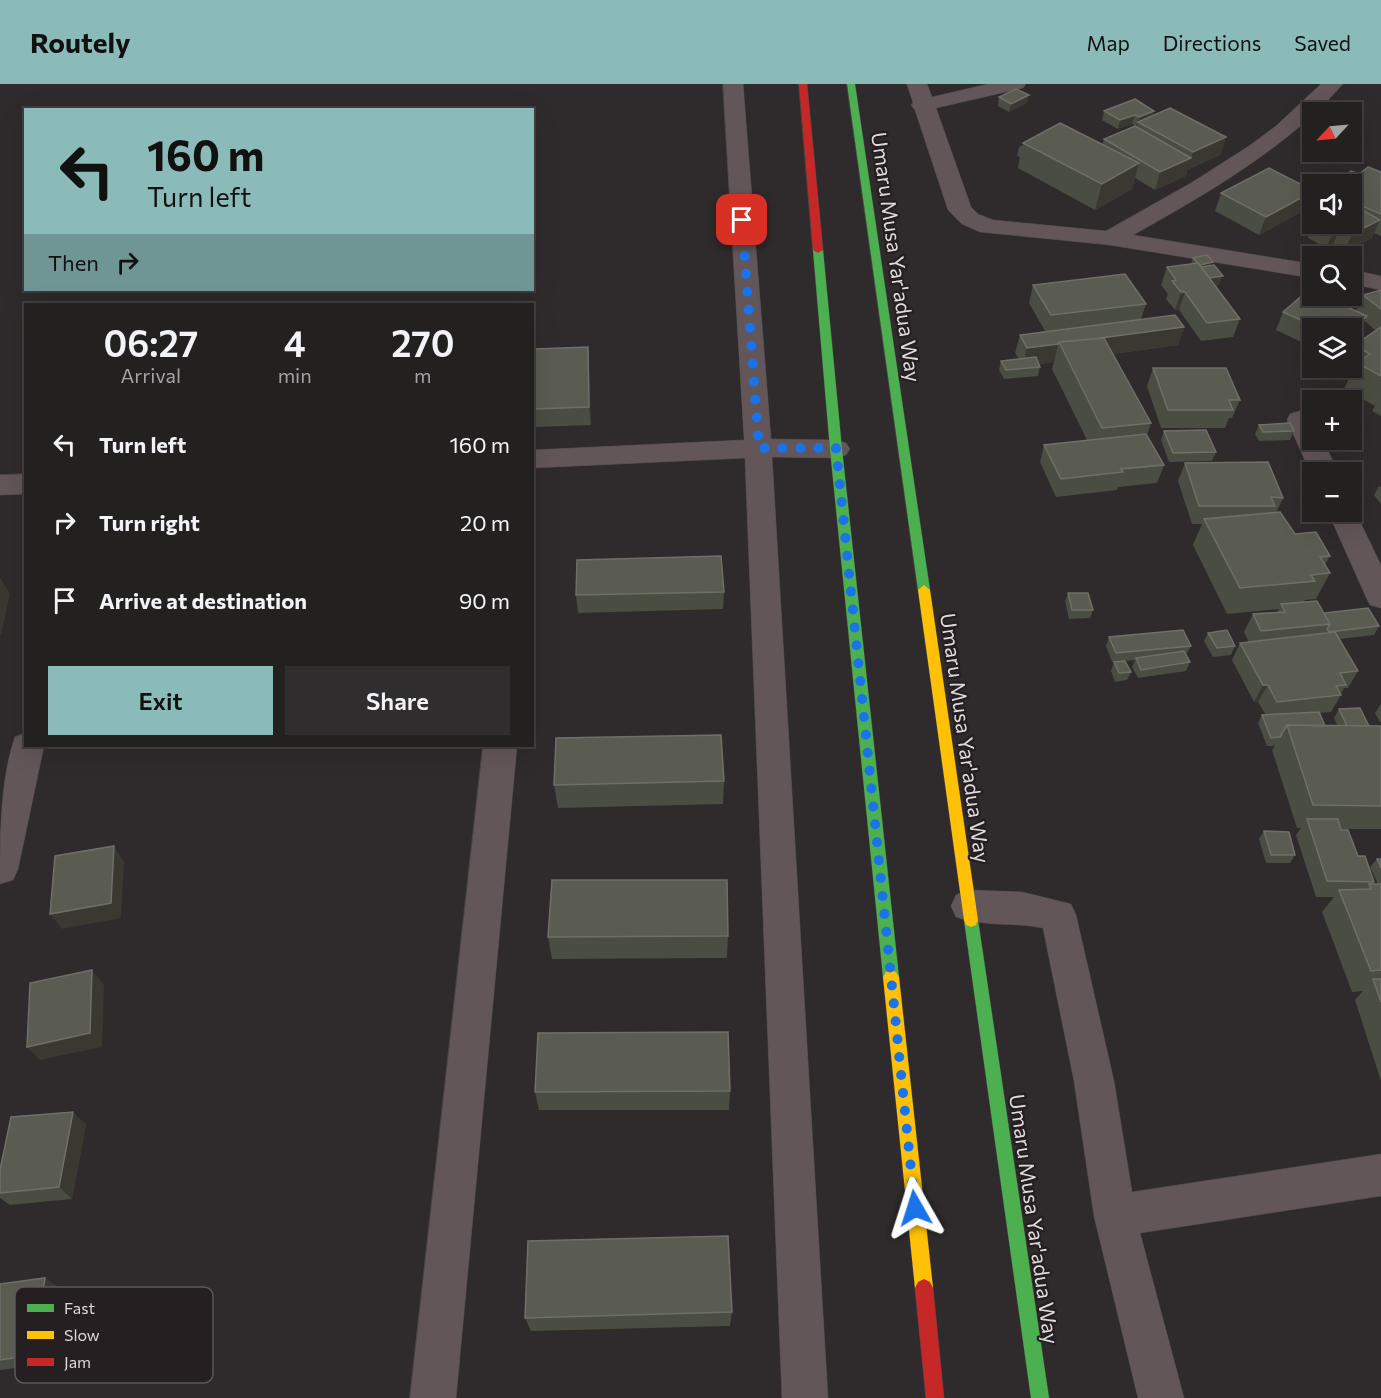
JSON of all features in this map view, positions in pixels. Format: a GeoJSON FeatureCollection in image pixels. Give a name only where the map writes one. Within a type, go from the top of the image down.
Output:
{"type":"FeatureCollection","features":[{"type":"Feature","properties":{"kind":"main road"},"geometry":{"type":"LineString","coordinates":[[803,84],[836,448],[935,1398]]}},
{"type":"Feature","properties":{"kind":"main road","name":"Umaru Musa Yar'adua Way"},"geometry":{"type":"LineString","coordinates":[[851,84],[1040,1398]]}},
{"type":"Feature","properties":{"kind":"street"},"geometry":{"type":"LineString","coordinates":[[733,84],[759,448],[805,1398]]}},
{"type":"Feature","properties":{"kind":"street"},"geometry":{"type":"LineString","coordinates":[[1016,84],[920,94],[960,210],[970,219],[988,227],[1110,238],[1302,269]]}},
{"type":"Feature","properties":{"kind":"street"},"geometry":{"type":"LineString","coordinates":[[1110,238],[1172,204],[1290,127],[1333,84]]}},
{"type":"Feature","properties":{"kind":"street"},"geometry":{"type":"LineString","coordinates":[[1362,280],[1381,283]]}},
{"type":"Feature","properties":{"kind":"street"},"geometry":{"type":"LineString","coordinates":[[1300,420],[1319,462]]}},
{"type":"Feature","properties":{"kind":"street"},"geometry":{"type":"LineString","coordinates":[[534,459],[759,448],[836,448]]}},
{"type":"Feature","properties":{"kind":"street"},"geometry":{"type":"LineString","coordinates":[[0,485],[24,484]]}},
{"type":"Feature","properties":{"kind":"street"},"geometry":{"type":"LineString","coordinates":[[1347,522],[1381,597]]}},
{"type":"Feature","properties":{"kind":"street"},"geometry":{"type":"LineString","coordinates":[[0,868],[27,747]]}},
{"type":"Feature","properties":{"kind":"street"},"geometry":{"type":"LineString","coordinates":[[433,1398],[500,747]]}},
{"type":"Feature","properties":{"kind":"street"},"geometry":{"type":"LineString","coordinates":[[969,906],[1022,908],[1058,915],[1094,1080],[1115,1216],[1161,1398]]}},
{"type":"Feature","properties":{"kind":"street"},"geometry":{"type":"LineString","coordinates":[[1115,1216],[1381,1175]]}},
{"type":"Feature","properties":{"kind":"building"},"geometry":{"type":"Polygon","coordinates":[[[1016,89],[1029,95],[1011,104],[999,97],[1016,89]]]}},
{"type":"Feature","properties":{"kind":"building"},"geometry":{"type":"Polygon","coordinates":[[[1135,99],[1154,111],[1139,117],[1135,115],[1120,120],[1104,111],[1135,99]]]}},
{"type":"Feature","properties":{"kind":"building"},"geometry":{"type":"Polygon","coordinates":[[[1170,108],[1226,137],[1193,152],[1138,122],[1170,108]]]}},
{"type":"Feature","properties":{"kind":"building"},"geometry":{"type":"Polygon","coordinates":[[[1060,123],[1139,163],[1102,184],[1023,143],[1060,123]]]}},
{"type":"Feature","properties":{"kind":"building"},"geometry":{"type":"Polygon","coordinates":[[[1135,126],[1191,158],[1160,172],[1104,139],[1135,126]]]}},
{"type":"Feature","properties":{"kind":"building"},"geometry":{"type":"Polygon","coordinates":[[[1368,167],[1381,172],[1381,214],[1362,206],[1362,174],[1359,174],[1368,167]]]}},
{"type":"Feature","properties":{"kind":"building"},"geometry":{"type":"Polygon","coordinates":[[[1269,168],[1302,185],[1302,197],[1266,217],[1221,193],[1269,168]]]}},
{"type":"Feature","properties":{"kind":"building"},"geometry":{"type":"Polygon","coordinates":[[[1362,210],[1380,220],[1362,229],[1362,210]]]}},
{"type":"Feature","properties":{"kind":"building"},"geometry":{"type":"Polygon","coordinates":[[[1207,255],[1213,262],[1200,265],[1193,258],[1207,255]]]}},
{"type":"Feature","properties":{"kind":"building"},"geometry":{"type":"Polygon","coordinates":[[[1198,263],[1240,319],[1207,323],[1185,292],[1181,292],[1172,281],[1176,280],[1167,267],[1198,263]]]}},
{"type":"Feature","properties":{"kind":"building"},"geometry":{"type":"Polygon","coordinates":[[[1214,265],[1223,276],[1210,278],[1201,267],[1214,265]]]}},
{"type":"Feature","properties":{"kind":"building"},"geometry":{"type":"Polygon","coordinates":[[[1125,274],[1146,304],[1051,315],[1033,285],[1125,274]]]}},
{"type":"Feature","properties":{"kind":"building"},"geometry":{"type":"Polygon","coordinates":[[[1381,290],[1381,309],[1363,295],[1381,290]]]}},
{"type":"Feature","properties":{"kind":"building"},"geometry":{"type":"Polygon","coordinates":[[[1302,296],[1302,306],[1345,306],[1367,316],[1362,321],[1362,318],[1302,318],[1302,321],[1283,312],[1302,296]]]}},
{"type":"Feature","properties":{"kind":"building"},"geometry":{"type":"Polygon","coordinates":[[[1175,315],[1184,327],[1027,348],[1020,335],[1175,315]]]}},
{"type":"Feature","properties":{"kind":"building"},"geometry":{"type":"Polygon","coordinates":[[[1381,327],[1381,376],[1362,366],[1362,360],[1370,354],[1362,349],[1362,340],[1381,327]]]}},
{"type":"Feature","properties":{"kind":"building"},"geometry":{"type":"Polygon","coordinates":[[[1104,338],[1151,423],[1102,428],[1059,342],[1104,338]]]}},
{"type":"Feature","properties":{"kind":"building"},"geometry":{"type":"Polygon","coordinates":[[[588,347],[589,407],[534,409],[535,349],[588,347]]]}},
{"type":"Feature","properties":{"kind":"building"},"geometry":{"type":"Polygon","coordinates":[[[1036,357],[1040,367],[1006,370],[1001,361],[1036,357]]]}},
{"type":"Feature","properties":{"kind":"building"},"geometry":{"type":"Polygon","coordinates":[[[1153,368],[1226,368],[1240,400],[1229,400],[1233,410],[1168,410],[1153,368]]]}},
{"type":"Feature","properties":{"kind":"building"},"geometry":{"type":"Polygon","coordinates":[[[1290,423],[1294,431],[1263,432],[1259,425],[1290,423]]]}},
{"type":"Feature","properties":{"kind":"building"},"geometry":{"type":"Polygon","coordinates":[[[1206,430],[1216,452],[1173,453],[1164,431],[1206,430]]]}},
{"type":"Feature","properties":{"kind":"building"},"geometry":{"type":"Polygon","coordinates":[[[1146,434],[1164,465],[1121,469],[1123,472],[1061,479],[1044,445],[1146,434]]]}},
{"type":"Feature","properties":{"kind":"building"},"geometry":{"type":"Polygon","coordinates":[[[1268,462],[1283,498],[1271,497],[1275,506],[1199,506],[1185,463],[1268,462]]]}},
{"type":"Feature","properties":{"kind":"building"},"geometry":{"type":"Polygon","coordinates":[[[1280,512],[1295,534],[1316,532],[1330,556],[1320,557],[1330,573],[1311,575],[1315,581],[1240,588],[1204,519],[1280,512]]]}},
{"type":"Feature","properties":{"kind":"building"},"geometry":{"type":"Polygon","coordinates":[[[721,556],[724,592],[576,595],[577,560],[721,556]]]}},
{"type":"Feature","properties":{"kind":"building"},"geometry":{"type":"Polygon","coordinates":[[[1068,593],[1088,593],[1093,610],[1072,610],[1068,593]]]}},
{"type":"Feature","properties":{"kind":"building"},"geometry":{"type":"Polygon","coordinates":[[[1317,601],[1330,624],[1261,631],[1253,614],[1285,612],[1281,604],[1317,601]]]}},
{"type":"Feature","properties":{"kind":"building"},"geometry":{"type":"Polygon","coordinates":[[[1368,608],[1379,626],[1329,632],[1327,629],[1330,624],[1324,613],[1368,608]]]}},
{"type":"Feature","properties":{"kind":"building"},"geometry":{"type":"Polygon","coordinates":[[[1183,630],[1191,646],[1116,653],[1109,637],[1183,630]]]}},
{"type":"Feature","properties":{"kind":"building"},"geometry":{"type":"Polygon","coordinates":[[[1227,630],[1235,646],[1217,648],[1208,633],[1227,630]]]}},
{"type":"Feature","properties":{"kind":"building"},"geometry":{"type":"Polygon","coordinates":[[[1335,632],[1358,671],[1340,673],[1346,685],[1336,686],[1341,695],[1277,702],[1268,685],[1263,685],[1240,643],[1335,632]]]}},
{"type":"Feature","properties":{"kind":"building"},"geometry":{"type":"Polygon","coordinates":[[[1184,651],[1190,662],[1141,670],[1136,658],[1184,651]]]}},
{"type":"Feature","properties":{"kind":"building"},"geometry":{"type":"Polygon","coordinates":[[[1125,661],[1131,672],[1119,673],[1114,662],[1125,661]]]}},
{"type":"Feature","properties":{"kind":"building"},"geometry":{"type":"Polygon","coordinates":[[[1360,708],[1369,726],[1347,726],[1339,709],[1360,708]]]}},
{"type":"Feature","properties":{"kind":"building"},"geometry":{"type":"Polygon","coordinates":[[[1319,712],[1325,726],[1287,725],[1280,737],[1271,738],[1262,715],[1319,712]]]}},
{"type":"Feature","properties":{"kind":"building"},"geometry":{"type":"Polygon","coordinates":[[[1287,725],[1381,726],[1381,806],[1313,805],[1287,725]]]}},
{"type":"Feature","properties":{"kind":"building"},"geometry":{"type":"Polygon","coordinates":[[[721,735],[724,781],[554,785],[556,738],[721,735]]]}},
{"type":"Feature","properties":{"kind":"building"},"geometry":{"type":"Polygon","coordinates":[[[1307,819],[1338,819],[1341,830],[1348,830],[1358,856],[1365,856],[1374,882],[1327,881],[1307,819]]]}},
{"type":"Feature","properties":{"kind":"building"},"geometry":{"type":"Polygon","coordinates":[[[1264,831],[1289,832],[1295,855],[1271,855],[1264,831]]]}},
{"type":"Feature","properties":{"kind":"building"},"geometry":{"type":"Polygon","coordinates":[[[114,846],[111,903],[50,914],[55,856],[114,846]]]}},
{"type":"Feature","properties":{"kind":"building"},"geometry":{"type":"Polygon","coordinates":[[[552,880],[727,880],[728,936],[548,937],[552,880]]]}},
{"type":"Feature","properties":{"kind":"building"},"geometry":{"type":"Polygon","coordinates":[[[1369,884],[1381,884],[1381,970],[1371,971],[1339,890],[1371,889],[1369,884]]]}},
{"type":"Feature","properties":{"kind":"building"},"geometry":{"type":"Polygon","coordinates":[[[92,970],[90,1033],[27,1047],[30,983],[92,970]]]}},
{"type":"Feature","properties":{"kind":"building"},"geometry":{"type":"Polygon","coordinates":[[[1373,979],[1381,979],[1381,1002],[1373,979]]]}},
{"type":"Feature","properties":{"kind":"building"},"geometry":{"type":"Polygon","coordinates":[[[728,1032],[730,1091],[535,1092],[538,1033],[728,1032]]]}},
{"type":"Feature","properties":{"kind":"building"},"geometry":{"type":"Polygon","coordinates":[[[73,1112],[59,1187],[0,1193],[0,1170],[11,1117],[73,1112]]]}},
{"type":"Feature","properties":{"kind":"building"},"geometry":{"type":"Polygon","coordinates":[[[728,1236],[732,1312],[525,1318],[528,1241],[728,1236]]]}},
{"type":"Feature","properties":{"kind":"building"},"geometry":{"type":"Polygon","coordinates":[[[45,1278],[44,1287],[15,1287],[15,1358],[0,1360],[0,1284],[45,1278]]]}},
{"type":"Feature","properties":{"kind":"traffic: fast"},"geometry":{"type":"LineString","coordinates":[[851,84],[924,590]]}},
{"type":"Feature","properties":{"kind":"traffic: fast"},"geometry":{"type":"LineString","coordinates":[[818,250],[836,449],[891,977]]}},
{"type":"Feature","properties":{"kind":"traffic: fast"},"geometry":{"type":"LineString","coordinates":[[971,920],[1040,1398]]}},
{"type":"Feature","properties":{"kind":"traffic: slow"},"geometry":{"type":"LineString","coordinates":[[924,590],[971,920]]}},
{"type":"Feature","properties":{"kind":"traffic: slow"},"geometry":{"type":"LineString","coordinates":[[891,977],[924,1288]]}},
{"type":"Feature","properties":{"kind":"traffic: jam"},"geometry":{"type":"LineString","coordinates":[[803,84],[818,250]]}},
{"type":"Feature","properties":{"kind":"traffic: jam"},"geometry":{"type":"LineString","coordinates":[[924,1288],[935,1398]]}},
{"type":"Feature","properties":{"kind":"route"},"geometry":{"type":"LineString","coordinates":[[742,220],[759,448],[836,448],[915,1208]]}}]}
